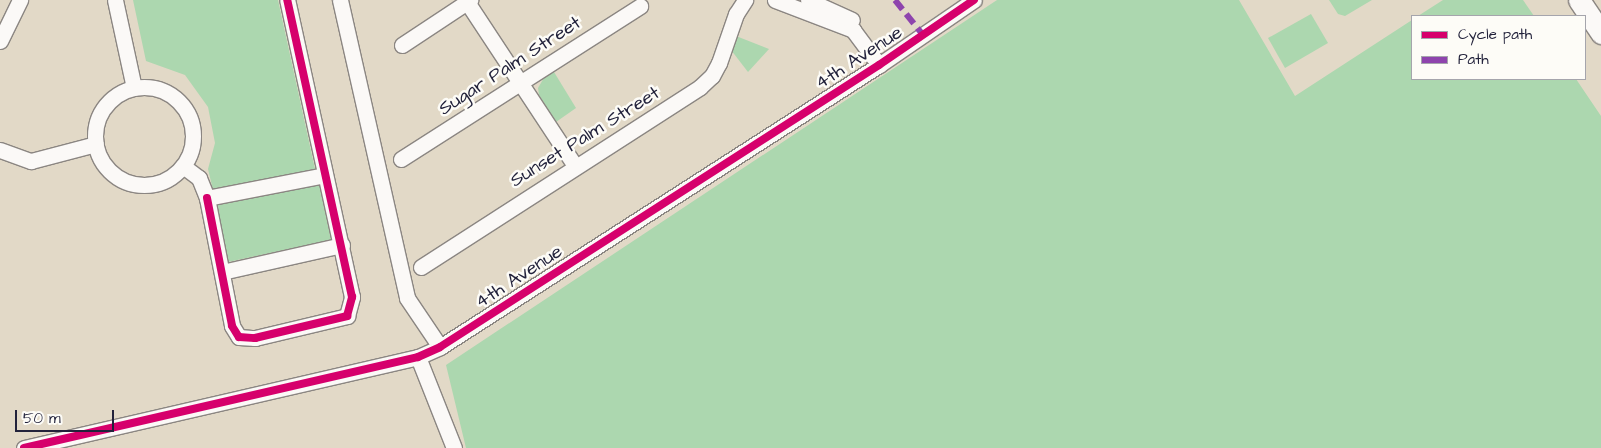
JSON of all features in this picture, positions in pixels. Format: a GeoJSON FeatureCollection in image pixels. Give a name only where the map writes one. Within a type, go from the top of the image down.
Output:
{"type":"FeatureCollection","features":[{"type":"Feature","properties":{"kind":"main road"},"geometry":{"type":"LineString","coordinates":[[1579,0],[1601,33]]}},
{"type":"Feature","properties":{"kind":"street"},"geometry":{"type":"LineString","coordinates":[[0,41],[20,0]]}},
{"type":"Feature","properties":{"kind":"street"},"geometry":{"type":"LineString","coordinates":[[115,0],[134,88]]}},
{"type":"Feature","properties":{"kind":"street"},"geometry":{"type":"LineString","coordinates":[[183,166],[200,178],[207,198],[234,332],[239,337],[255,338],[347,316],[352,297],[287,0]]}},
{"type":"Feature","properties":{"kind":"street"},"geometry":{"type":"LineString","coordinates":[[340,0],[407,298],[440,347]]}},
{"type":"Feature","properties":{"kind":"street"},"geometry":{"type":"LineString","coordinates":[[737,7],[745,0]]}},
{"type":"Feature","properties":{"kind":"street"},"geometry":{"type":"LineString","coordinates":[[775,0],[853,30],[882,63]]}},
{"type":"Feature","properties":{"kind":"street"},"geometry":{"type":"LineString","coordinates":[[808,0],[842,13],[857,24],[882,63]]}},
{"type":"Feature","properties":{"kind":"street","name":"4th Avenue"},"geometry":{"type":"LineString","coordinates":[[24,448],[418,357],[440,347],[882,63],[974,0]]}},
{"type":"Feature","properties":{"kind":"street"},"geometry":{"type":"LineString","coordinates":[[402,45],[469,1],[520,85],[575,166]]}},
{"type":"Feature","properties":{"kind":"street","name":"Sugar Palm Street"},"geometry":{"type":"LineString","coordinates":[[401,159],[520,85],[640,6]]}},
{"type":"Feature","properties":{"kind":"street","name":"Sunset Palm Street"},"geometry":{"type":"LineString","coordinates":[[421,266],[575,166],[683,99],[712,76],[737,7]]}},
{"type":"Feature","properties":{"kind":"street"},"geometry":{"type":"LineString","coordinates":[[134,88],[164,90],[186,110],[194,139],[183,166],[160,182],[132,183],[108,169],[96,144],[96,125],[103,108],[117,95],[134,88]]}},
{"type":"Feature","properties":{"kind":"street"},"geometry":{"type":"LineString","coordinates":[[0,150],[31,161],[96,144]]}},
{"type":"Feature","properties":{"kind":"street"},"geometry":{"type":"LineString","coordinates":[[207,198],[325,175]]}},
{"type":"Feature","properties":{"kind":"street"},"geometry":{"type":"LineString","coordinates":[[222,272],[342,246]]}},
{"type":"Feature","properties":{"kind":"street"},"geometry":{"type":"LineString","coordinates":[[418,357],[454,448]]}},
{"type":"Feature","properties":{"kind":"green space"},"geometry":{"type":"Polygon","coordinates":[[[133,0],[278,0],[315,169],[213,190],[208,169],[215,143],[208,107],[185,75],[146,61],[133,0]]]}},
{"type":"Feature","properties":{"kind":"green space"},"geometry":{"type":"Polygon","coordinates":[[[997,0],[1239,0],[1295,96],[1411,21],[1411,80],[1577,80],[1601,116],[1601,448],[466,448],[446,365],[997,0]]]}},
{"type":"Feature","properties":{"kind":"green space"},"geometry":{"type":"Polygon","coordinates":[[[1329,0],[1372,0],[1345,16],[1338,14],[1329,0]]]}},
{"type":"Feature","properties":{"kind":"green space"},"geometry":{"type":"Polygon","coordinates":[[[1443,0],[1523,0],[1533,15],[1420,15],[1443,0]]]}},
{"type":"Feature","properties":{"kind":"green space"},"geometry":{"type":"Polygon","coordinates":[[[1311,14],[1328,43],[1285,68],[1268,38],[1311,14]]]}},
{"type":"Feature","properties":{"kind":"green space"},"geometry":{"type":"Polygon","coordinates":[[[736,36],[769,49],[748,72],[731,50],[736,36]]]}},
{"type":"Feature","properties":{"kind":"green space"},"geometry":{"type":"Polygon","coordinates":[[[554,72],[576,108],[556,122],[539,95],[538,88],[545,76],[554,72]]]}},
{"type":"Feature","properties":{"kind":"green space"},"geometry":{"type":"Polygon","coordinates":[[[319,183],[331,240],[228,262],[215,203],[319,183]]]}},
{"type":"Feature","properties":{"kind":"marked path"},"geometry":{"type":"LineString","coordinates":[[895,0],[923,35]]}},
{"type":"Feature","properties":{"kind":"cycle path"},"geometry":{"type":"LineString","coordinates":[[207,198],[232,326],[239,337],[255,338],[347,316],[352,297],[287,0]]}},
{"type":"Feature","properties":{"kind":"cycle path"},"geometry":{"type":"LineString","coordinates":[[24,448],[418,357],[440,347],[879,65],[974,0]]}}]}
